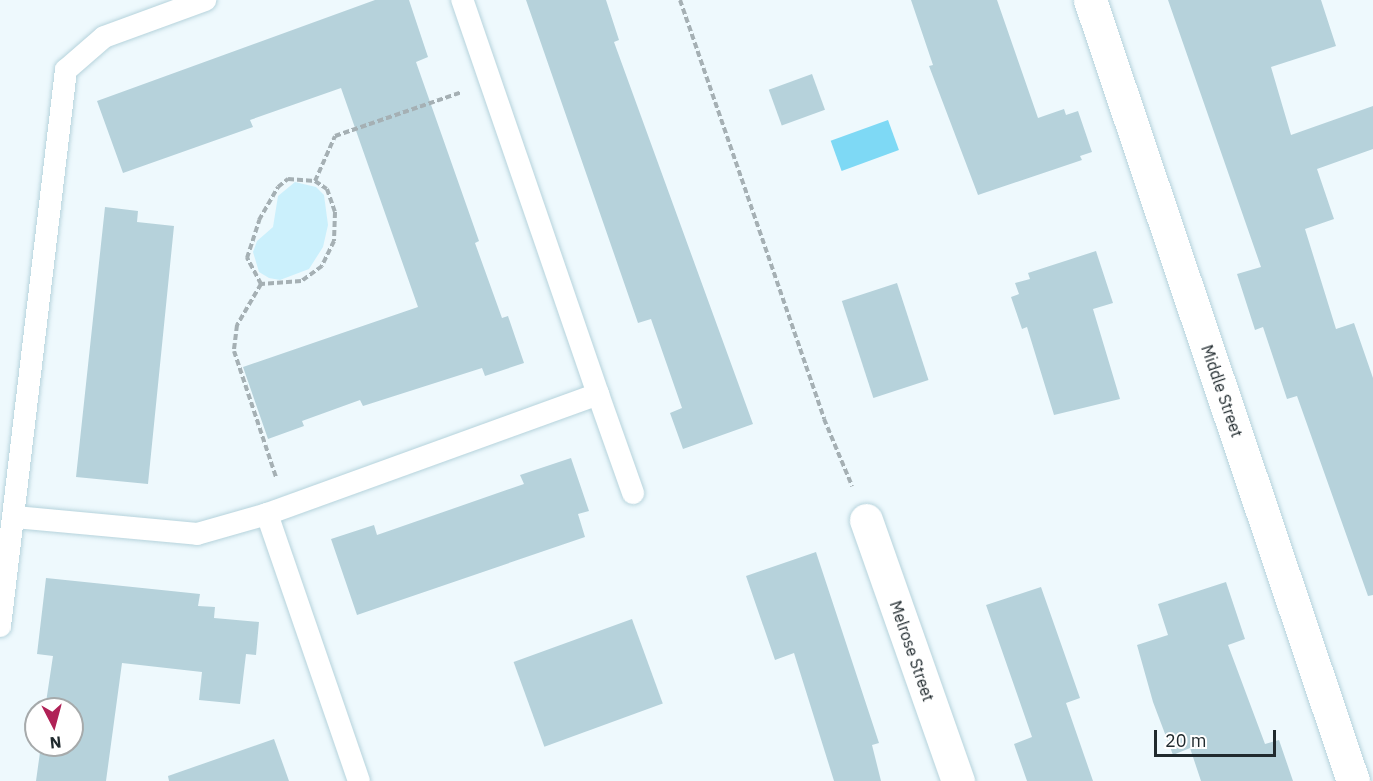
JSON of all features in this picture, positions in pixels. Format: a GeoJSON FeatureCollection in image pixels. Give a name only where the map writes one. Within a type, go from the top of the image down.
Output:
{"type":"FeatureCollection","features":[{"type":"Feature","properties":{"kind":"street","name":"Middle Street"},"geometry":{"type":"LineString","coordinates":[[1090,0],[1353,781]]}},
{"type":"Feature","properties":{"kind":"street","name":"Melrose Street"},"geometry":{"type":"LineString","coordinates":[[866,520],[958,781]]}},
{"type":"Feature","properties":{"kind":"lane"},"geometry":{"type":"LineString","coordinates":[[0,626],[15,517],[66,70],[104,37],[205,0]]}},
{"type":"Feature","properties":{"kind":"lane"},"geometry":{"type":"LineString","coordinates":[[462,0],[633,492]]}},
{"type":"Feature","properties":{"kind":"lane"},"geometry":{"type":"LineString","coordinates":[[15,517],[197,534],[267,514],[598,394]]}},
{"type":"Feature","properties":{"kind":"lane"},"geometry":{"type":"LineString","coordinates":[[267,514],[359,781]]}},
{"type":"Feature","properties":{"kind":"path"},"geometry":{"type":"LineString","coordinates":[[680,0],[824,419],[866,520]]}},
{"type":"Feature","properties":{"kind":"path"},"geometry":{"type":"LineString","coordinates":[[315,181],[335,136],[471,89]]}},
{"type":"Feature","properties":{"kind":"path"},"geometry":{"type":"LineString","coordinates":[[288,179],[315,181],[327,189],[335,212],[334,241],[322,266],[301,281],[261,284],[247,258],[259,220],[278,187],[288,179]]}},
{"type":"Feature","properties":{"kind":"path"},"geometry":{"type":"LineString","coordinates":[[261,284],[237,325],[234,351],[277,478]]}},
{"type":"Feature","properties":{"kind":"shaded area"},"geometry":{"type":"Polygon","coordinates":[[[295,182],[316,187],[324,195],[328,225],[323,247],[309,269],[280,280],[269,278],[259,272],[253,252],[257,241],[273,227],[278,196],[295,182]]]}},
{"type":"Feature","properties":{"kind":"water"},"geometry":{"type":"Polygon","coordinates":[[[888,120],[899,150],[842,171],[831,141],[888,120]]]}},
{"type":"Feature","properties":{"kind":"building"},"geometry":{"type":"Polygon","coordinates":[[[375,0],[409,0],[428,57],[416,62],[479,241],[475,243],[502,318],[508,316],[524,363],[485,376],[482,368],[363,406],[360,400],[302,421],[304,426],[268,439],[243,367],[418,307],[341,88],[250,120],[253,127],[123,173],[97,101],[375,0]]]}},
{"type":"Feature","properties":{"kind":"building"},"geometry":{"type":"Polygon","coordinates":[[[526,0],[606,0],[619,40],[614,42],[753,424],[683,449],[670,413],[682,408],[651,319],[638,323],[526,0]]]}},
{"type":"Feature","properties":{"kind":"building"},"geometry":{"type":"Polygon","coordinates":[[[911,0],[997,0],[1038,118],[1064,109],[1066,115],[1078,111],[1092,152],[1080,156],[1082,160],[978,195],[929,66],[933,65],[911,0]]]}},
{"type":"Feature","properties":{"kind":"building"},"geometry":{"type":"Polygon","coordinates":[[[1168,0],[1321,0],[1336,46],[1271,67],[1291,135],[1373,106],[1373,149],[1317,169],[1334,219],[1305,229],[1336,329],[1354,323],[1373,378],[1373,595],[1368,596],[1297,396],[1287,399],[1263,327],[1255,330],[1237,274],[1261,267],[1168,0]]]}},
{"type":"Feature","properties":{"kind":"building"},"geometry":{"type":"Polygon","coordinates":[[[812,74],[825,110],[782,125],[769,90],[812,74]]]}},
{"type":"Feature","properties":{"kind":"building"},"geometry":{"type":"Polygon","coordinates":[[[105,207],[138,211],[137,222],[174,226],[148,484],[76,477],[105,207]]]}},
{"type":"Feature","properties":{"kind":"building"},"geometry":{"type":"Polygon","coordinates":[[[1096,251],[1113,303],[1093,309],[1120,399],[1054,415],[1027,327],[1022,329],[1011,297],[1019,294],[1015,283],[1030,279],[1028,273],[1096,251]]]}},
{"type":"Feature","properties":{"kind":"building"},"geometry":{"type":"Polygon","coordinates":[[[897,283],[929,380],[873,398],[842,301],[897,283]]]}},
{"type":"Feature","properties":{"kind":"building"},"geometry":{"type":"Polygon","coordinates":[[[571,458],[589,511],[578,514],[585,537],[357,615],[331,539],[374,525],[377,535],[524,484],[520,475],[571,458]]]}},
{"type":"Feature","properties":{"kind":"building"},"geometry":{"type":"Polygon","coordinates":[[[816,552],[879,743],[872,745],[881,781],[834,781],[794,653],[775,660],[746,576],[816,552]]]}},
{"type":"Feature","properties":{"kind":"building"},"geometry":{"type":"Polygon","coordinates":[[[46,578],[200,594],[198,606],[215,607],[214,618],[259,622],[256,655],[246,654],[240,704],[199,700],[202,672],[122,663],[106,781],[36,781],[39,757],[84,757],[84,697],[47,697],[53,656],[37,654],[46,578]]]}},
{"type":"Feature","properties":{"kind":"building"},"geometry":{"type":"Polygon","coordinates":[[[1226,582],[1245,639],[1228,645],[1265,744],[1279,740],[1293,781],[1201,781],[1190,748],[1173,755],[1153,702],[1137,645],[1168,635],[1158,604],[1226,582]]]}},
{"type":"Feature","properties":{"kind":"building"},"geometry":{"type":"Polygon","coordinates":[[[1041,587],[1080,698],[1066,703],[1093,781],[1027,781],[1014,744],[1032,737],[986,605],[1041,587]]]}},
{"type":"Feature","properties":{"kind":"building"},"geometry":{"type":"Polygon","coordinates":[[[632,619],[663,704],[544,747],[514,662],[632,619]]]}},
{"type":"Feature","properties":{"kind":"building"},"geometry":{"type":"Polygon","coordinates":[[[274,739],[289,781],[169,781],[168,776],[274,739]]]}}]}
